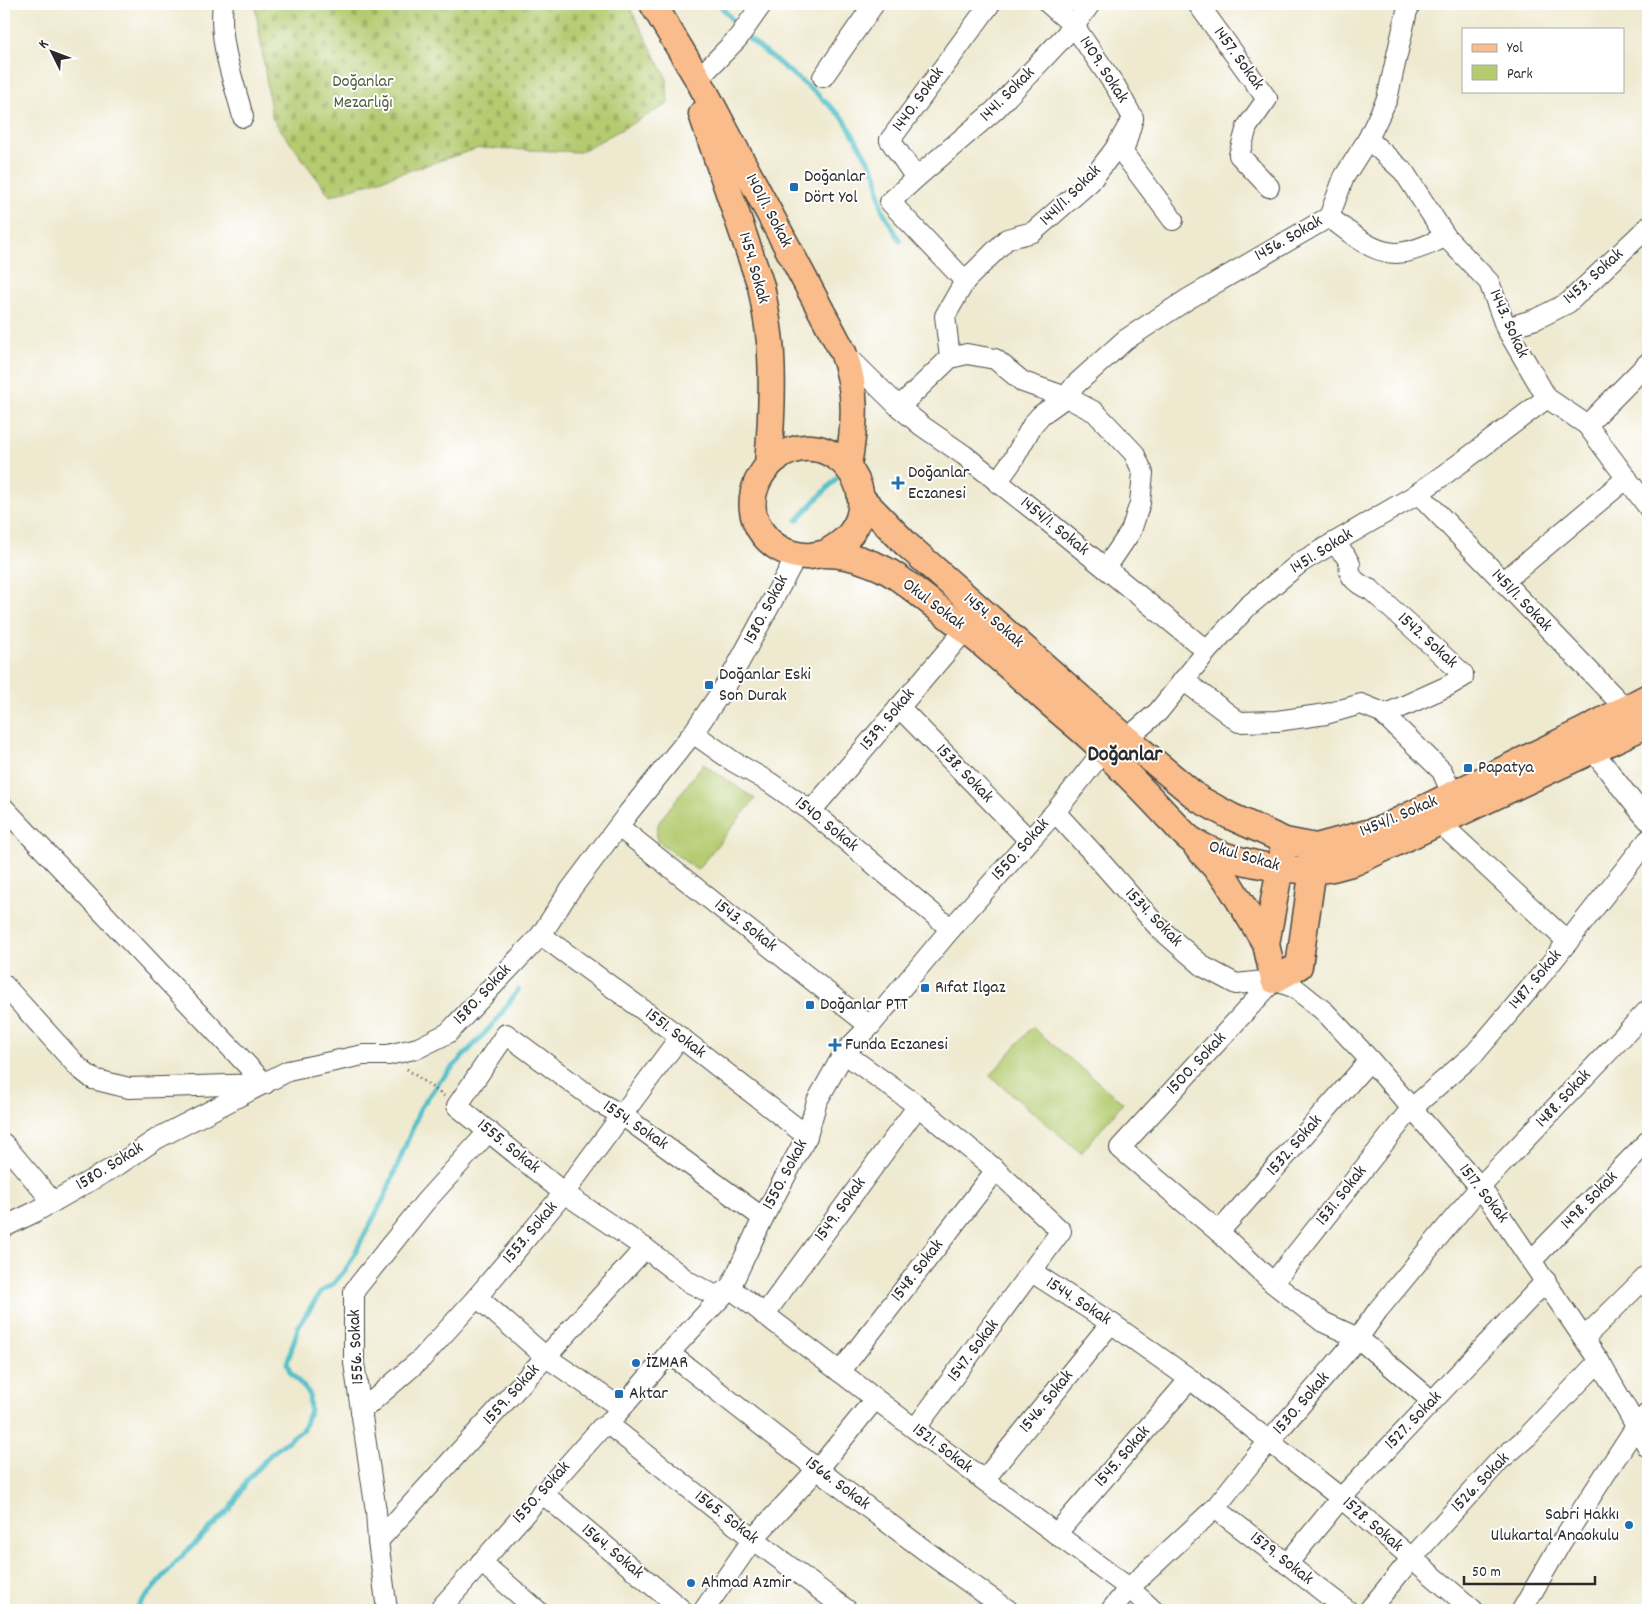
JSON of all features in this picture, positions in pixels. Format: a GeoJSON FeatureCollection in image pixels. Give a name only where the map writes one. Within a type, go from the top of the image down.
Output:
{"type":"FeatureCollection","features":[{"type":"Feature","properties":{"kind":"main road","name":"1401/1. Sokak"},"geometry":{"type":"LineString","coordinates":[[653,4],[698,78],[843,352]]}},
{"type":"Feature","properties":{"kind":"main road","name":"1454. Sokak"},"geometry":{"type":"LineString","coordinates":[[698,78],[701,109],[761,286],[765,308],[771,354],[772,417],[768,464]]}},
{"type":"Feature","properties":{"kind":"main road"},"geometry":{"type":"LineString","coordinates":[[843,352],[850,370],[854,398],[854,426],[848,466]]}},
{"type":"Feature","properties":{"kind":"main road"},"geometry":{"type":"LineString","coordinates":[[799,448],[817,449],[826,452],[834,455],[848,466],[857,481],[861,498],[860,516],[852,532],[840,545],[824,554],[806,557],[788,554],[773,545],[761,531],[754,514],[753,496],[758,479],[768,464],[782,454],[799,448]]}},
{"type":"Feature","properties":{"kind":"main road","name":"1454. Sokak"},"geometry":{"type":"LineString","coordinates":[[861,498],[906,544],[1128,740]]}},
{"type":"Feature","properties":{"kind":"main road","name":"Okul Sokak"},"geometry":{"type":"LineString","coordinates":[[824,554],[850,556],[875,564],[899,579],[966,629],[1104,750],[1192,840],[1223,854],[1279,869],[1314,859],[1329,869],[1355,862],[1648,724]]}},
{"type":"Feature","properties":{"kind":"main road","name":"1454/1. Sokak"},"geometry":{"type":"LineString","coordinates":[[1128,740],[1199,799],[1230,816],[1285,841],[1314,859],[1382,829],[1648,697]]}},
{"type":"Feature","properties":{"kind":"main road"},"geometry":{"type":"LineString","coordinates":[[1192,840],[1226,879],[1266,944],[1274,980],[1299,966],[1314,859]]}},
{"type":"Feature","properties":{"kind":"main road"},"geometry":{"type":"LineString","coordinates":[[1266,944],[1285,841]]}},
{"type":"Feature","properties":{"kind":"street"},"geometry":{"type":"LineString","coordinates":[[223,4],[223,35],[226,54],[243,118]]}},
{"type":"Feature","properties":{"kind":"street"},"geometry":{"type":"LineString","coordinates":[[698,78],[738,38],[762,4]]}},
{"type":"Feature","properties":{"kind":"street"},"geometry":{"type":"LineString","coordinates":[[823,77],[874,4]]}},
{"type":"Feature","properties":{"kind":"street","name":"1440. Sokak"},"geometry":{"type":"LineString","coordinates":[[916,178],[890,140],[990,4]]}},
{"type":"Feature","properties":{"kind":"street","name":"1409. Sokak"},"geometry":{"type":"LineString","coordinates":[[1049,4],[1074,26],[1116,87],[1133,118],[1123,153],[1173,220]]}},
{"type":"Feature","properties":{"kind":"street","name":"1441. Sokak"},"geometry":{"type":"LineString","coordinates":[[916,178],[995,110],[1074,26],[1090,4]]}},
{"type":"Feature","properties":{"kind":"street","name":"1457. Sokak"},"geometry":{"type":"LineString","coordinates":[[1198,4],[1267,99],[1247,127],[1239,155],[1269,187]]}},
{"type":"Feature","properties":{"kind":"street","name":"1456. Sokak"},"geometry":{"type":"LineString","coordinates":[[997,482],[1013,460],[1033,424],[1041,415],[1066,397],[1075,385],[1125,340],[1196,294],[1329,217],[1344,176],[1368,139],[1387,99],[1411,4]]}},
{"type":"Feature","properties":{"kind":"street","name":"1441/1. Sokak"},"geometry":{"type":"LineString","coordinates":[[950,358],[946,316],[965,281],[1007,239],[1033,232],[1090,182],[1114,149],[1133,118]]}},
{"type":"Feature","properties":{"kind":"street","name":"1443. Sokak"},"geometry":{"type":"LineString","coordinates":[[1368,139],[1404,172],[1446,237],[1489,282],[1506,328],[1547,398],[1587,425],[1627,478],[1645,497]]}},
{"type":"Feature","properties":{"kind":"street"},"geometry":{"type":"LineString","coordinates":[[916,178],[890,202],[965,281]]}},
{"type":"Feature","properties":{"kind":"street"},"geometry":{"type":"LineString","coordinates":[[1329,217],[1383,252],[1405,252],[1446,237]]}},
{"type":"Feature","properties":{"kind":"street","name":"1453. Sokak"},"geometry":{"type":"LineString","coordinates":[[1506,328],[1536,319],[1568,303],[1648,227]]}},
{"type":"Feature","properties":{"kind":"street","name":"1401/1. Sokak"},"geometry":{"type":"LineString","coordinates":[[843,352],[899,407]]}},
{"type":"Feature","properties":{"kind":"street"},"geometry":{"type":"LineString","coordinates":[[899,407],[950,358],[967,354],[995,359],[1022,382],[1066,397],[1095,412],[1134,453],[1143,473],[1140,503],[1131,531],[1106,568]]}},
{"type":"Feature","properties":{"kind":"street"},"geometry":{"type":"LineString","coordinates":[[1587,425],[1648,362]]}},
{"type":"Feature","properties":{"kind":"street","name":"1451. Sokak"},"geometry":{"type":"LineString","coordinates":[[1128,740],[1158,712],[1207,651],[1247,606],[1301,562],[1366,525],[1418,492],[1466,459],[1547,398]]}},
{"type":"Feature","properties":{"kind":"street","name":"1454/1. Sokak"},"geometry":{"type":"LineString","coordinates":[[899,407],[922,426],[964,455],[1207,651]]}},
{"type":"Feature","properties":{"kind":"street"},"geometry":{"type":"LineString","coordinates":[[1503,582],[1627,478]]}},
{"type":"Feature","properties":{"kind":"street","name":"1451/1. Sokak"},"geometry":{"type":"LineString","coordinates":[[1418,492],[1626,709]]}},
{"type":"Feature","properties":{"kind":"street","name":"1542. Sokak"},"geometry":{"type":"LineString","coordinates":[[1333,543],[1345,555],[1350,564],[1349,570],[1352,578],[1371,590],[1463,677],[1448,686],[1384,715]]}},
{"type":"Feature","properties":{"kind":"street","name":"1580. Sokak"},"geometry":{"type":"LineString","coordinates":[[4,1227],[118,1165],[158,1138],[288,1071],[363,1055],[388,1055],[418,1048],[448,1033],[541,935],[568,893],[693,733],[730,679],[796,555]]}},
{"type":"Feature","properties":{"kind":"street","name":"1539. Sokak"},"geometry":{"type":"LineString","coordinates":[[811,811],[966,629]]}},
{"type":"Feature","properties":{"kind":"street"},"geometry":{"type":"LineString","coordinates":[[1183,680],[1239,722],[1277,721],[1326,714],[1361,704],[1384,715],[1442,772],[1452,794]]}},
{"type":"Feature","properties":{"kind":"street","name":"1538. Sokak"},"geometry":{"type":"LineString","coordinates":[[899,707],[1029,840]]}},
{"type":"Feature","properties":{"kind":"street","name":"1540. Sokak"},"geometry":{"type":"LineString","coordinates":[[693,733],[734,762],[769,782],[811,811],[951,929]]}},
{"type":"Feature","properties":{"kind":"street","name":"1550. Sokak"},"geometry":{"type":"LineString","coordinates":[[439,1610],[601,1428],[608,1424],[669,1353],[730,1288],[763,1218],[807,1136],[817,1101],[844,1052],[870,1026],[951,929],[1055,812],[1104,750],[1128,740]]}},
{"type":"Feature","properties":{"kind":"street"},"geometry":{"type":"LineString","coordinates":[[1592,750],[1628,799],[1648,820]]}},
{"type":"Feature","properties":{"kind":"street"},"geometry":{"type":"LineString","coordinates":[[4,808],[265,1084]]}},
{"type":"Feature","properties":{"kind":"street","name":"1534. Sokak"},"geometry":{"type":"LineString","coordinates":[[1055,812],[1159,928],[1204,967],[1236,984],[1274,980]]}},
{"type":"Feature","properties":{"kind":"street"},"geometry":{"type":"LineString","coordinates":[[1439,822],[1568,942]]}},
{"type":"Feature","properties":{"kind":"street","name":"1543. Sokak"},"geometry":{"type":"LineString","coordinates":[[619,827],[870,1026]]}},
{"type":"Feature","properties":{"kind":"street","name":"1487. Sokak"},"geometry":{"type":"LineString","coordinates":[[1411,1109],[1475,1053],[1568,942],[1648,840]]}},
{"type":"Feature","properties":{"kind":"street","name":"1551. Sokak"},"geometry":{"type":"LineString","coordinates":[[541,935],[680,1037],[807,1136]]}},
{"type":"Feature","properties":{"kind":"street","name":"1517. Sokak"},"geometry":{"type":"LineString","coordinates":[[1274,980],[1295,988],[1325,1012],[1370,1060],[1480,1187],[1599,1361],[1642,1419],[1648,1447]]}},
{"type":"Feature","properties":{"kind":"street","name":"1500. Sokak"},"geometry":{"type":"LineString","coordinates":[[1219,1232],[1120,1148],[1274,980]]}},
{"type":"Feature","properties":{"kind":"street"},"geometry":{"type":"LineString","coordinates":[[4,985],[79,1068],[93,1079],[129,1088],[265,1084]]}},
{"type":"Feature","properties":{"kind":"street","name":"1488. Sokak"},"geometry":{"type":"LineString","coordinates":[[1480,1187],[1648,1010]]}},
{"type":"Feature","properties":{"kind":"street","name":"1554. Sokak"},"geometry":{"type":"LineString","coordinates":[[506,1034],[598,1102],[622,1116],[763,1218]]}},
{"type":"Feature","properties":{"kind":"street","name":"1555. Sokak"},"geometry":{"type":"LineString","coordinates":[[506,1034],[457,1106],[564,1193],[645,1248],[689,1282],[716,1296],[730,1288]]}},
{"type":"Feature","properties":{"kind":"street","name":"1553. Sokak"},"geometry":{"type":"LineString","coordinates":[[361,1411],[422,1358],[477,1297],[564,1193],[680,1037]]}},
{"type":"Feature","properties":{"kind":"street","name":"1544. Sokak"},"geometry":{"type":"LineString","coordinates":[[844,1052],[918,1106],[996,1170],[1061,1231],[1032,1272],[1111,1323],[1190,1379],[1270,1441]]}},
{"type":"Feature","properties":{"kind":"street","name":"1532. Sokak"},"geometry":{"type":"LineString","coordinates":[[1219,1232],[1370,1060]]}},
{"type":"Feature","properties":{"kind":"street","name":"1549. Sokak"},"geometry":{"type":"LineString","coordinates":[[764,1315],[918,1106]]}},
{"type":"Feature","properties":{"kind":"street","name":"1531. Sokak"},"geometry":{"type":"LineString","coordinates":[[1273,1283],[1411,1109]]}},
{"type":"Feature","properties":{"kind":"street","name":"1556. Sokak"},"geometry":{"type":"LineString","coordinates":[[387,1610],[376,1511],[354,1363],[354,1290],[424,1202],[489,1131]]}},
{"type":"Feature","properties":{"kind":"street","name":"1498. Sokak"},"geometry":{"type":"LineString","coordinates":[[1531,1261],[1648,1141]]}},
{"type":"Feature","properties":{"kind":"street"},"geometry":{"type":"LineString","coordinates":[[4,1144],[53,1202]]}},
{"type":"Feature","properties":{"kind":"street","name":"1548. Sokak"},"geometry":{"type":"LineString","coordinates":[[840,1372],[996,1170]]}},
{"type":"Feature","properties":{"kind":"street","name":"1530. Sokak"},"geometry":{"type":"LineString","coordinates":[[1112,1610],[1129,1588],[1215,1508],[1254,1458],[1358,1338],[1378,1310],[1480,1187]]}},
{"type":"Feature","properties":{"kind":"street"},"geometry":{"type":"LineString","coordinates":[[1219,1232],[1273,1283],[1323,1322],[1358,1338],[1432,1401]]}},
{"type":"Feature","properties":{"kind":"street","name":"1559. Sokak"},"geometry":{"type":"LineString","coordinates":[[378,1541],[645,1248]]}},
{"type":"Feature","properties":{"kind":"street","name":"1547. Sokak"},"geometry":{"type":"LineString","coordinates":[[915,1429],[1032,1272]]}},
{"type":"Feature","properties":{"kind":"street"},"geometry":{"type":"LineString","coordinates":[[1584,1338],[1648,1275]]}},
{"type":"Feature","properties":{"kind":"street","name":"1527. Sokak"},"geometry":{"type":"LineString","coordinates":[[1287,1564],[1341,1498],[1546,1281]]}},
{"type":"Feature","properties":{"kind":"street","name":"1521. Sokak"},"geometry":{"type":"LineString","coordinates":[[730,1288],[875,1399],[1129,1588],[1153,1610]]}},
{"type":"Feature","properties":{"kind":"street"},"geometry":{"type":"LineString","coordinates":[[477,1297],[546,1357],[620,1408]]}},
{"type":"Feature","properties":{"kind":"street","name":"1546. Sokak"},"geometry":{"type":"LineString","coordinates":[[984,1480],[1111,1323]]}},
{"type":"Feature","properties":{"kind":"street","name":"1566. Sokak"},"geometry":{"type":"LineString","coordinates":[[669,1353],[929,1554],[1008,1610]]}},
{"type":"Feature","properties":{"kind":"street","name":"1526. Sokak"},"geometry":{"type":"LineString","coordinates":[[1369,1610],[1411,1559],[1499,1460],[1512,1451],[1599,1361]]}},
{"type":"Feature","properties":{"kind":"street","name":"1545. Sokak"},"geometry":{"type":"LineString","coordinates":[[1056,1534],[1190,1379]]}},
{"type":"Feature","properties":{"kind":"street"},"geometry":{"type":"LineString","coordinates":[[704,1610],[753,1539],[824,1462],[875,1399]]}},
{"type":"Feature","properties":{"kind":"street"},"geometry":{"type":"LineString","coordinates":[[1522,1610],[1562,1540],[1642,1419]]}},
{"type":"Feature","properties":{"kind":"street","name":"1565. Sokak"},"geometry":{"type":"LineString","coordinates":[[608,1424],[753,1539],[847,1610]]}},
{"type":"Feature","properties":{"kind":"street","name":"1528. Sokak"},"geometry":{"type":"LineString","coordinates":[[1270,1441],[1341,1498],[1473,1610]]}},
{"type":"Feature","properties":{"kind":"street","name":"1564. Sokak"},"geometry":{"type":"LineString","coordinates":[[542,1494],[682,1610]]}},
{"type":"Feature","properties":{"kind":"street","name":"1529. Sokak"},"geometry":{"type":"LineString","coordinates":[[1215,1508],[1347,1610]]}},
{"type":"Feature","properties":{"kind":"street"},"geometry":{"type":"LineString","coordinates":[[481,1562],[537,1610]]}},
{"type":"Feature","properties":{"kind":"path"},"geometry":{"type":"LineString","coordinates":[[426,1083],[446,1098]]}},
{"type":"Feature","properties":{"kind":"green space","name":"Doğanlar Mezarlığı"},"geometry":{"type":"Polygon","coordinates":[[[255,4],[628,4],[667,79],[668,104],[580,152],[479,148],[330,196],[272,118],[255,4]]]}},
{"type":"Feature","properties":{"kind":"green space"},"geometry":{"type":"Polygon","coordinates":[[[703,764],[755,799],[697,870],[659,842],[657,832],[659,822],[703,764]]]}},
{"type":"Feature","properties":{"kind":"green space"},"geometry":{"type":"Polygon","coordinates":[[[1032,1027],[1123,1103],[1081,1153],[990,1076],[1032,1027]]]}},
{"type":"Feature","properties":{"kind":"waterway"},"geometry":{"type":"LineString","coordinates":[[719,4],[738,27]]}},
{"type":"Feature","properties":{"kind":"waterway"},"geometry":{"type":"LineString","coordinates":[[749,39],[816,93],[844,119],[876,174],[882,209],[900,241]]}},
{"type":"Feature","properties":{"kind":"waterway"},"geometry":{"type":"LineString","coordinates":[[797,520],[837,478]]}},
{"type":"Feature","properties":{"kind":"waterway"},"geometry":{"type":"LineString","coordinates":[[135,1610],[175,1563],[230,1509],[249,1478],[271,1454],[303,1429],[310,1410],[309,1393],[290,1372],[287,1363],[299,1325],[321,1292],[333,1284],[347,1268],[385,1196],[421,1107],[439,1082],[496,1021],[518,990]]}},
{"type":"Feature","properties":{"kind":"place","name":"Doğanlar Dört Yol"},"geometry":{"type":"Point","coordinates":[794,187]}},
{"type":"Feature","properties":{"kind":"place","name":"Doğanlar Eczanesi"},"geometry":{"type":"Point","coordinates":[898,483]}},
{"type":"Feature","properties":{"kind":"place","name":"Doğanlar Eski Son Durak"},"geometry":{"type":"Point","coordinates":[709,685]}},
{"type":"Feature","properties":{"kind":"place","name":"Papatya"},"geometry":{"type":"Point","coordinates":[1468,768]}},
{"type":"Feature","properties":{"kind":"place","name":"Rıfat Ilgaz"},"geometry":{"type":"Point","coordinates":[925,988]}},
{"type":"Feature","properties":{"kind":"place","name":"Doğanlar PTT"},"geometry":{"type":"Point","coordinates":[810,1005]}},
{"type":"Feature","properties":{"kind":"place","name":"Funda Eczanesi"},"geometry":{"type":"Point","coordinates":[835,1045]}},
{"type":"Feature","properties":{"kind":"place","name":"İZMAR"},"geometry":{"type":"Point","coordinates":[636,1363]}},
{"type":"Feature","properties":{"kind":"place","name":"Aktar"},"geometry":{"type":"Point","coordinates":[619,1394]}},
{"type":"Feature","properties":{"kind":"place","name":"Sabri Hakkı Ulukartal Anaokulu"},"geometry":{"type":"Point","coordinates":[1629,1525]}},
{"type":"Feature","properties":{"kind":"place","name":"Ahmad Azmir"},"geometry":{"type":"Point","coordinates":[691,1583]}},
{"type":"Feature","properties":{"kind":"district","name":"Doğanlar"},"geometry":{"type":"Point","coordinates":[1125,755]}}]}
